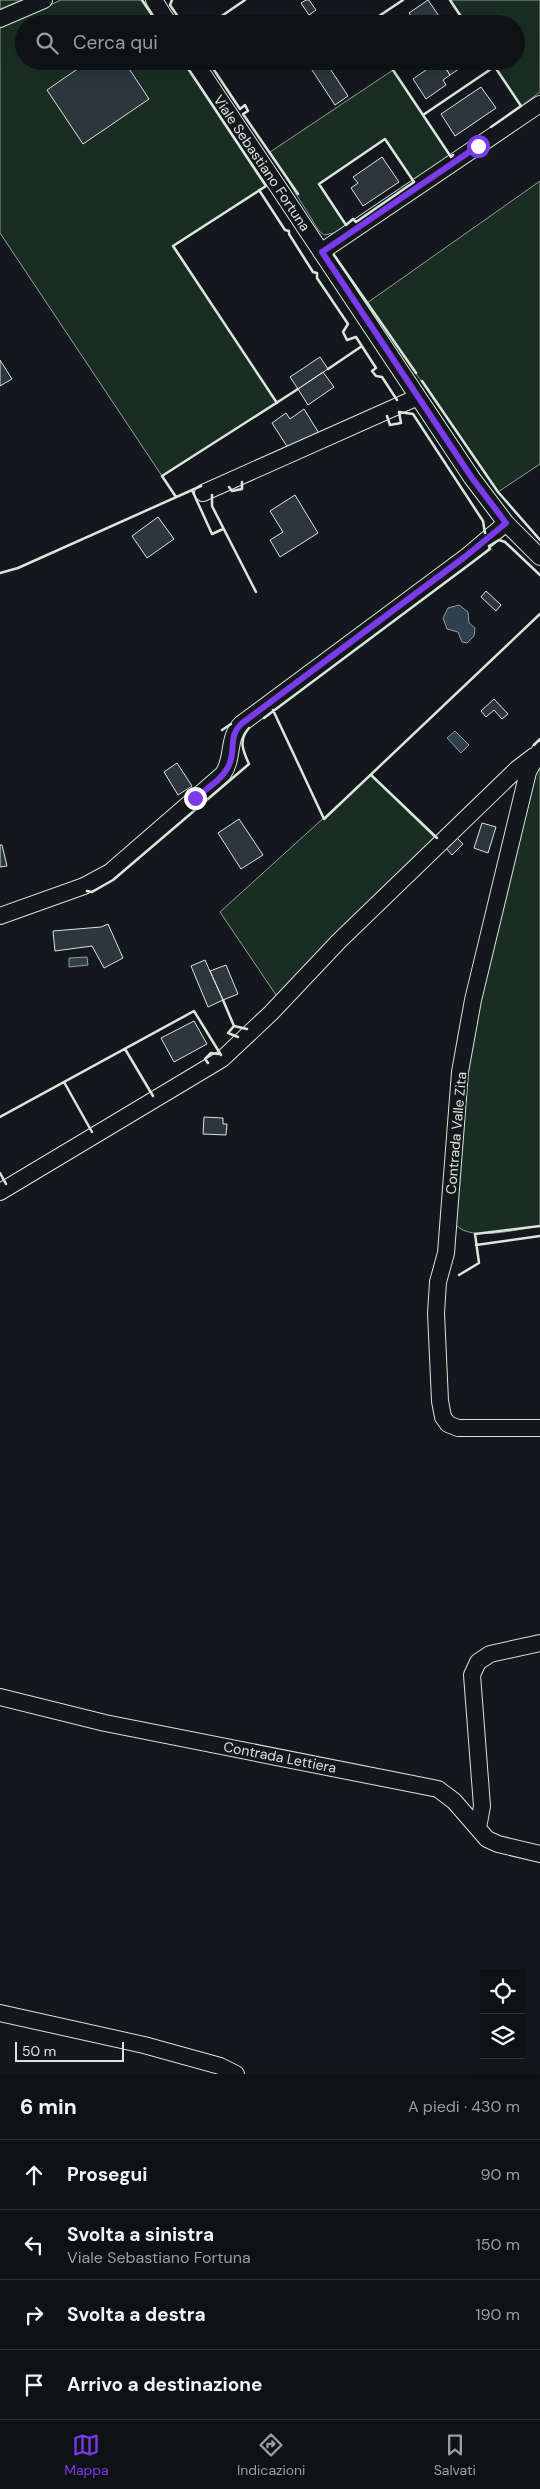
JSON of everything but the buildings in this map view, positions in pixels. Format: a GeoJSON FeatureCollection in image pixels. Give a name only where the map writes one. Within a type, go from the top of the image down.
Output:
{"type":"FeatureCollection","features":[{"type":"Feature","properties":{"kind":"street"},"geometry":{"type":"LineString","coordinates":[[154,0],[163,15]]}},
{"type":"Feature","properties":{"kind":"street"},"geometry":{"type":"LineString","coordinates":[[0,19],[36,2]]}},
{"type":"Feature","properties":{"kind":"street","name":"Viale Sebastiano Fortuna"},"geometry":{"type":"LineString","coordinates":[[200,70],[472,478],[506,523],[540,557]]}},
{"type":"Feature","properties":{"kind":"street"},"geometry":{"type":"LineString","coordinates":[[322,252],[540,104]]}},
{"type":"Feature","properties":{"kind":"street"},"geometry":{"type":"LineString","coordinates":[[203,493],[418,397]]}},
{"type":"Feature","properties":{"kind":"street"},"geometry":{"type":"LineString","coordinates":[[0,916],[84,886],[110,872],[223,774],[231,760],[232,738],[235,730],[241,724],[466,556],[506,523]]}},
{"type":"Feature","properties":{"kind":"street","name":"Contrada Valle Zita"},"geometry":{"type":"LineString","coordinates":[[0,1192],[222,1060],[271,1013],[339,941],[517,769],[538,752]]}},
{"type":"Feature","properties":{"kind":"street","name":"Contrada Valle Zita"},"geometry":{"type":"LineString","coordinates":[[538,752],[528,772],[473,1000],[460,1072],[446,1253],[438,1282],[436,1313],[440,1401],[443,1417],[448,1424],[458,1428],[540,1428]]}},
{"type":"Feature","properties":{"kind":"street"},"geometry":{"type":"LineString","coordinates":[[478,1828],[482,1806],[472,1675],[478,1662],[490,1654],[540,1644]]}},
{"type":"Feature","properties":{"kind":"street","name":"Contrada Lettiera"},"geometry":{"type":"LineString","coordinates":[[0,1697],[105,1723],[438,1789],[454,1801],[487,1839],[498,1844],[540,1854]]}},
{"type":"Feature","properties":{"kind":"street"},"geometry":{"type":"LineString","coordinates":[[0,2013],[144,2045],[220,2066],[236,2074]]}},
{"type":"Feature","properties":{"kind":"green space"},"geometry":{"type":"Polygon","coordinates":[[[0,0],[22,0],[0,9],[0,0]]]}},
{"type":"Feature","properties":{"kind":"green space"},"geometry":{"type":"Polygon","coordinates":[[[61,0],[142,0],[152,15],[28,15],[61,0]]]}},
{"type":"Feature","properties":{"kind":"green space"},"geometry":{"type":"Polygon","coordinates":[[[450,0],[540,0],[540,92],[521,106],[497,70],[525,70],[525,15],[460,15],[450,0]]]}},
{"type":"Feature","properties":{"kind":"green space"},"geometry":{"type":"Polygon","coordinates":[[[15,21],[15,70],[189,70],[266,186],[174,246],[277,403],[162,476],[0,233],[0,28],[15,21]]]}},
{"type":"Feature","properties":{"kind":"green space"},"geometry":{"type":"Polygon","coordinates":[[[393,70],[451,157],[414,182],[385,139],[319,184],[346,225],[340,232],[324,235],[319,231],[270,152],[393,70]]]}},
{"type":"Feature","properties":{"kind":"green space"},"geometry":{"type":"Polygon","coordinates":[[[540,181],[540,464],[498,492],[367,303],[540,181]]]}},
{"type":"Feature","properties":{"kind":"green space"},"geometry":{"type":"Polygon","coordinates":[[[540,757],[540,1226],[495,1233],[472,1233],[456,1225],[463,1075],[540,757]]]}},
{"type":"Feature","properties":{"kind":"green space"},"geometry":{"type":"Polygon","coordinates":[[[371,775],[436,839],[278,998],[220,912],[371,775]]]}},
{"type":"Feature","properties":{"kind":"water"},"geometry":{"type":"Polygon","coordinates":[[[459,605],[468,612],[469,623],[475,628],[474,636],[467,643],[462,642],[458,632],[447,629],[443,618],[448,608],[459,605]]]}},
{"type":"Feature","properties":{"kind":"water"},"geometry":{"type":"Polygon","coordinates":[[[455,731],[469,745],[461,753],[447,738],[455,731]]]}},
{"type":"Feature","properties":{"kind":"water"},"geometry":{"type":"Polygon","coordinates":[[[87,957],[88,965],[69,967],[69,958],[87,957]]]}},
{"type":"Feature","properties":{"kind":"wall"},"geometry":{"type":"LineString","coordinates":[[142,0],[152,15]]}},
{"type":"Feature","properties":{"kind":"wall"},"geometry":{"type":"LineString","coordinates":[[172,0],[170,5],[177,15]]}},
{"type":"Feature","properties":{"kind":"wall"},"geometry":{"type":"LineString","coordinates":[[223,15],[245,0]]}},
{"type":"Feature","properties":{"kind":"wall"},"geometry":{"type":"LineString","coordinates":[[380,15],[403,0]]}},
{"type":"Feature","properties":{"kind":"wall"},"geometry":{"type":"LineString","coordinates":[[450,0],[460,15]]}},
{"type":"Feature","properties":{"kind":"wall"},"geometry":{"type":"LineString","coordinates":[[189,70],[266,186],[173,246],[277,403]]}},
{"type":"Feature","properties":{"kind":"wall"},"geometry":{"type":"LineString","coordinates":[[214,70],[240,109],[245,105],[248,111],[243,114],[298,194]]}},
{"type":"Feature","properties":{"kind":"wall"},"geometry":{"type":"LineString","coordinates":[[393,70],[451,157],[453,155]]}},
{"type":"Feature","properties":{"kind":"wall"},"geometry":{"type":"LineString","coordinates":[[423,115],[490,70]]}},
{"type":"Feature","properties":{"kind":"wall"},"geometry":{"type":"LineString","coordinates":[[491,127],[521,106],[497,70]]}},
{"type":"Feature","properties":{"kind":"wall"},"geometry":{"type":"LineString","coordinates":[[385,139],[414,182],[356,222],[353,219],[346,225],[319,184],[385,139]]}},
{"type":"Feature","properties":{"kind":"wall"},"geometry":{"type":"LineString","coordinates":[[259,190],[285,230],[289,231],[289,234],[313,272],[317,273],[317,278],[348,324],[343,332],[347,340],[356,337],[376,368],[372,371],[376,376],[382,377],[397,400]]}},
{"type":"Feature","properties":{"kind":"wall"},"geometry":{"type":"LineString","coordinates":[[334,255],[416,373]]}},
{"type":"Feature","properties":{"kind":"wall"},"geometry":{"type":"LineString","coordinates":[[328,369],[362,346]]}},
{"type":"Feature","properties":{"kind":"wall"},"geometry":{"type":"LineString","coordinates":[[422,381],[498,492],[540,540]]}},
{"type":"Feature","properties":{"kind":"wall"},"geometry":{"type":"LineString","coordinates":[[176,497],[162,476],[298,389]]}},
{"type":"Feature","properties":{"kind":"wall"},"geometry":{"type":"LineString","coordinates":[[387,416],[390,425],[401,423],[399,412],[413,414],[483,521],[485,533]]}},
{"type":"Feature","properties":{"kind":"wall"},"geometry":{"type":"LineString","coordinates":[[229,487],[232,491],[242,489],[242,482]]}},
{"type":"Feature","properties":{"kind":"wall"},"geometry":{"type":"LineString","coordinates":[[0,573],[18,568],[201,486]]}},
{"type":"Feature","properties":{"kind":"wall"},"geometry":{"type":"LineString","coordinates":[[192,490],[212,534],[223,529]]}},
{"type":"Feature","properties":{"kind":"wall"},"geometry":{"type":"LineString","coordinates":[[212,495],[212,506],[256,592]]}},
{"type":"Feature","properties":{"kind":"wall"},"geometry":{"type":"LineString","coordinates":[[264,718],[490,549],[489,546],[499,540],[505,542],[540,575]]}},
{"type":"Feature","properties":{"kind":"wall"},"geometry":{"type":"LineString","coordinates":[[273,710],[324,819],[540,614]]}},
{"type":"Feature","properties":{"kind":"wall"},"geometry":{"type":"LineString","coordinates":[[222,730],[231,724]]}},
{"type":"Feature","properties":{"kind":"wall"},"geometry":{"type":"LineString","coordinates":[[87,891],[92,892],[113,880],[249,764],[243,750],[244,737],[249,728]]}},
{"type":"Feature","properties":{"kind":"wall"},"geometry":{"type":"LineString","coordinates":[[534,745],[540,739]]}},
{"type":"Feature","properties":{"kind":"wall"},"geometry":{"type":"LineString","coordinates":[[371,775],[437,838]]}},
{"type":"Feature","properties":{"kind":"wall"},"geometry":{"type":"LineString","coordinates":[[223,1000],[234,1026],[247,1029]]}},
{"type":"Feature","properties":{"kind":"wall"},"geometry":{"type":"LineString","coordinates":[[0,1117],[194,1011],[221,1055]]}},
{"type":"Feature","properties":{"kind":"wall"},"geometry":{"type":"LineString","coordinates":[[234,1026],[228,1033],[238,1037]]}},
{"type":"Feature","properties":{"kind":"wall"},"geometry":{"type":"LineString","coordinates":[[125,1049],[153,1096]]}},
{"type":"Feature","properties":{"kind":"wall"},"geometry":{"type":"LineString","coordinates":[[208,1063],[205,1059],[211,1053],[218,1054]]}},
{"type":"Feature","properties":{"kind":"wall"},"geometry":{"type":"LineString","coordinates":[[64,1082],[92,1132]]}},
{"type":"Feature","properties":{"kind":"wall"},"geometry":{"type":"LineString","coordinates":[[0,1173],[6,1184]]}},
{"type":"Feature","properties":{"kind":"wall"},"geometry":{"type":"LineString","coordinates":[[459,1275],[479,1263],[475,1234],[540,1226]]}},
{"type":"Feature","properties":{"kind":"wall"},"geometry":{"type":"LineString","coordinates":[[476,1245],[540,1236]]}},
{"type":"Feature","properties":{"kind":"route"},"geometry":{"type":"LineString","coordinates":[[195,798],[223,774],[229,766],[232,738],[235,730],[241,724],[466,556],[506,523],[472,478],[322,252],[478,146]]}}]}
